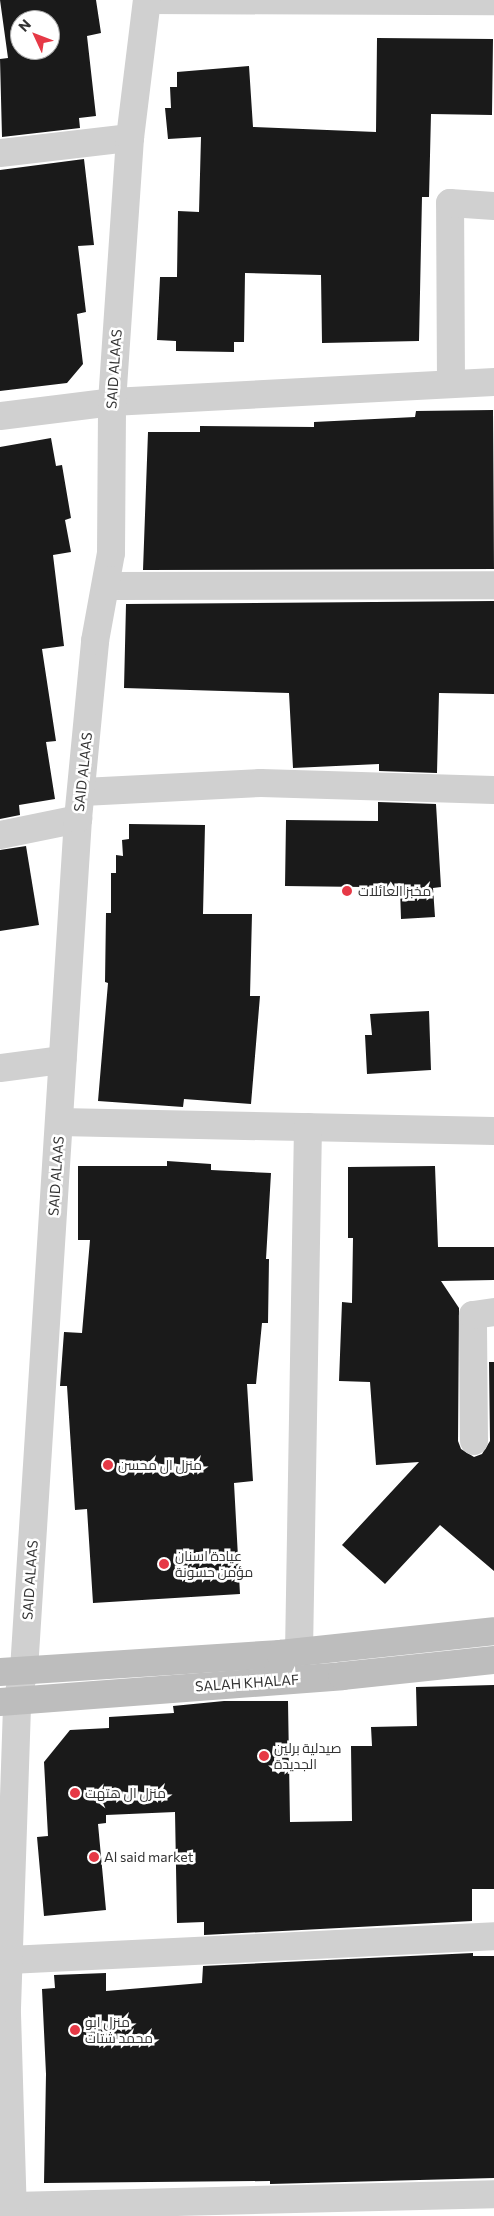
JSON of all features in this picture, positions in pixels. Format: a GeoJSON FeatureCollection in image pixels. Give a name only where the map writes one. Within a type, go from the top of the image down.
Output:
{"type":"FeatureCollection","features":[{"type":"Feature","properties":{"kind":"main road","name":"SALAH KHALAF"},"geometry":{"type":"LineString","coordinates":[[12,1671],[299,1652],[494,1631]]}},
{"type":"Feature","properties":{"kind":"main road","name":"SALAH KHALAF"},"geometry":{"type":"LineString","coordinates":[[8,1702],[342,1676],[494,1660]]}},
{"type":"Feature","properties":{"kind":"street"},"geometry":{"type":"LineString","coordinates":[[147,0],[494,1]]}},
{"type":"Feature","properties":{"kind":"street","name":"SAID ALAAS"},"geometry":{"type":"LineString","coordinates":[[13,2211],[3,2008],[9,1960],[8,1702],[59,1122],[78,819],[83,792],[95,641],[107,586],[110,553],[112,402],[130,138],[147,0]]}},
{"type":"Feature","properties":{"kind":"street"},"geometry":{"type":"LineString","coordinates":[[0,153],[130,138]]}},
{"type":"Feature","properties":{"kind":"street"},"geometry":{"type":"LineString","coordinates":[[451,383],[450,203],[494,206]]}},
{"type":"Feature","properties":{"kind":"street"},"geometry":{"type":"LineString","coordinates":[[0,416],[112,402],[494,382]]}},
{"type":"Feature","properties":{"kind":"street"},"geometry":{"type":"LineString","coordinates":[[107,586],[494,585]]}},
{"type":"Feature","properties":{"kind":"street"},"geometry":{"type":"LineString","coordinates":[[83,792],[261,783],[494,790]]}},
{"type":"Feature","properties":{"kind":"street"},"geometry":{"type":"LineString","coordinates":[[0,835],[78,819]]}},
{"type":"Feature","properties":{"kind":"street"},"geometry":{"type":"LineString","coordinates":[[0,1068],[62,1060]]}},
{"type":"Feature","properties":{"kind":"street"},"geometry":{"type":"LineString","coordinates":[[59,1122],[494,1131]]}},
{"type":"Feature","properties":{"kind":"street"},"geometry":{"type":"LineString","coordinates":[[299,1652],[308,1128]]}},
{"type":"Feature","properties":{"kind":"street"},"geometry":{"type":"LineString","coordinates":[[474,1441],[473,1315],[494,1312]]}},
{"type":"Feature","properties":{"kind":"street"},"geometry":{"type":"LineString","coordinates":[[9,1960],[494,1936]]}},
{"type":"Feature","properties":{"kind":"street"},"geometry":{"type":"LineString","coordinates":[[13,2211],[350,2207],[494,2194]]}},
{"type":"Feature","properties":{"kind":"building"},"geometry":{"type":"Polygon","coordinates":[[[0,0],[96,0],[101,33],[87,36],[96,116],[79,118],[80,128],[2,137],[0,59],[8,58],[0,0]]]}},
{"type":"Feature","properties":{"kind":"building"},"geometry":{"type":"Polygon","coordinates":[[[377,38],[493,39],[492,115],[431,114],[429,197],[422,197],[419,341],[322,343],[321,275],[245,273],[244,342],[234,342],[234,352],[176,351],[176,341],[157,340],[160,277],[177,277],[178,211],[199,212],[201,137],[168,139],[165,108],[171,108],[170,87],[177,87],[177,72],[249,66],[253,127],[376,132],[377,38]]]}},
{"type":"Feature","properties":{"kind":"building"},"geometry":{"type":"Polygon","coordinates":[[[84,159],[94,245],[78,246],[86,312],[77,314],[83,364],[67,383],[0,391],[0,170],[84,159]]]}},
{"type":"Feature","properties":{"kind":"building"},"geometry":{"type":"Polygon","coordinates":[[[493,410],[494,569],[143,570],[148,432],[200,432],[200,426],[314,427],[314,422],[415,417],[416,411],[493,410]]]}},
{"type":"Feature","properties":{"kind":"building"},"geometry":{"type":"Polygon","coordinates":[[[51,438],[56,466],[62,465],[71,518],[65,520],[71,552],[53,555],[64,646],[42,649],[56,741],[46,742],[55,799],[19,805],[20,815],[0,819],[0,447],[51,438]]]}},
{"type":"Feature","properties":{"kind":"building"},"geometry":{"type":"Polygon","coordinates":[[[494,601],[494,694],[439,693],[437,773],[379,771],[379,764],[293,768],[289,693],[124,688],[126,604],[494,601]]]}},
{"type":"Feature","properties":{"kind":"building"},"geometry":{"type":"Polygon","coordinates":[[[378,802],[436,804],[441,887],[433,888],[435,917],[401,919],[400,889],[364,892],[363,887],[285,886],[286,820],[378,821],[378,802]]]}},
{"type":"Feature","properties":{"kind":"building"},"geometry":{"type":"Polygon","coordinates":[[[129,824],[205,825],[203,914],[252,914],[250,996],[260,996],[251,1104],[184,1099],[183,1107],[98,1101],[108,983],[105,982],[106,913],[111,913],[111,873],[116,873],[116,855],[123,856],[122,840],[129,839],[129,824]]]}},
{"type":"Feature","properties":{"kind":"building"},"geometry":{"type":"Polygon","coordinates":[[[26,846],[39,925],[0,931],[0,850],[26,846]]]}},
{"type":"Feature","properties":{"kind":"building"},"geometry":{"type":"Polygon","coordinates":[[[429,1011],[431,1070],[367,1074],[365,1035],[372,1035],[370,1014],[429,1011]]]}},
{"type":"Feature","properties":{"kind":"building"},"geometry":{"type":"Polygon","coordinates":[[[167,1161],[211,1164],[211,1170],[271,1173],[266,1259],[269,1259],[268,1323],[262,1323],[256,1384],[247,1384],[253,1481],[234,1483],[240,1594],[93,1603],[87,1509],[75,1510],[67,1386],[60,1386],[64,1332],[82,1333],[90,1240],[78,1240],[78,1166],[167,1166],[167,1161]]]}},
{"type":"Feature","properties":{"kind":"building"},"geometry":{"type":"Polygon","coordinates":[[[435,1166],[438,1247],[494,1247],[494,1280],[441,1281],[459,1308],[458,1441],[461,1449],[474,1457],[482,1454],[490,1441],[489,1362],[494,1362],[494,1571],[440,1525],[385,1584],[342,1545],[419,1462],[376,1465],[370,1382],[339,1381],[342,1302],[352,1303],[353,1238],[348,1238],[348,1167],[435,1166]]]}},
{"type":"Feature","properties":{"kind":"building"},"geometry":{"type":"Polygon","coordinates":[[[494,1685],[494,1889],[472,1889],[472,1921],[204,1935],[204,1922],[177,1923],[175,1812],[106,1815],[106,1823],[98,1824],[106,1910],[44,1916],[37,1837],[48,1836],[44,1762],[70,1730],[109,1728],[109,1717],[174,1713],[173,1706],[224,1701],[288,1701],[290,1822],[352,1821],[351,1746],[372,1746],[371,1727],[417,1726],[416,1687],[494,1685]]]}},
{"type":"Feature","properties":{"kind":"building"},"geometry":{"type":"Polygon","coordinates":[[[473,1953],[473,1956],[494,1956],[494,2178],[270,2184],[270,2181],[44,2183],[46,2074],[42,1989],[55,1988],[54,1975],[106,1973],[106,1991],[202,1983],[203,1966],[473,1953]]]}},
{"type":"Feature","properties":{"kind":"place","name":"مخبز العائلات"},"geometry":{"type":"Point","coordinates":[347,891]}},
{"type":"Feature","properties":{"kind":"place","name":"منزل ال محسن"},"geometry":{"type":"Point","coordinates":[108,1465]}},
{"type":"Feature","properties":{"kind":"place","name":"عيادة اسنان مؤمن حسونة"},"geometry":{"type":"Point","coordinates":[164,1564]}},
{"type":"Feature","properties":{"kind":"place","name":"صيدلية برلين الجديدة"},"geometry":{"type":"Point","coordinates":[264,1756]}},
{"type":"Feature","properties":{"kind":"place","name":"منزل ال هتهت"},"geometry":{"type":"Point","coordinates":[75,1793]}},
{"type":"Feature","properties":{"kind":"place","name":"Al said market"},"geometry":{"type":"Point","coordinates":[94,1857]}},
{"type":"Feature","properties":{"kind":"place","name":"منزل ابو محمد شتات"},"geometry":{"type":"Point","coordinates":[75,2030]}}]}
